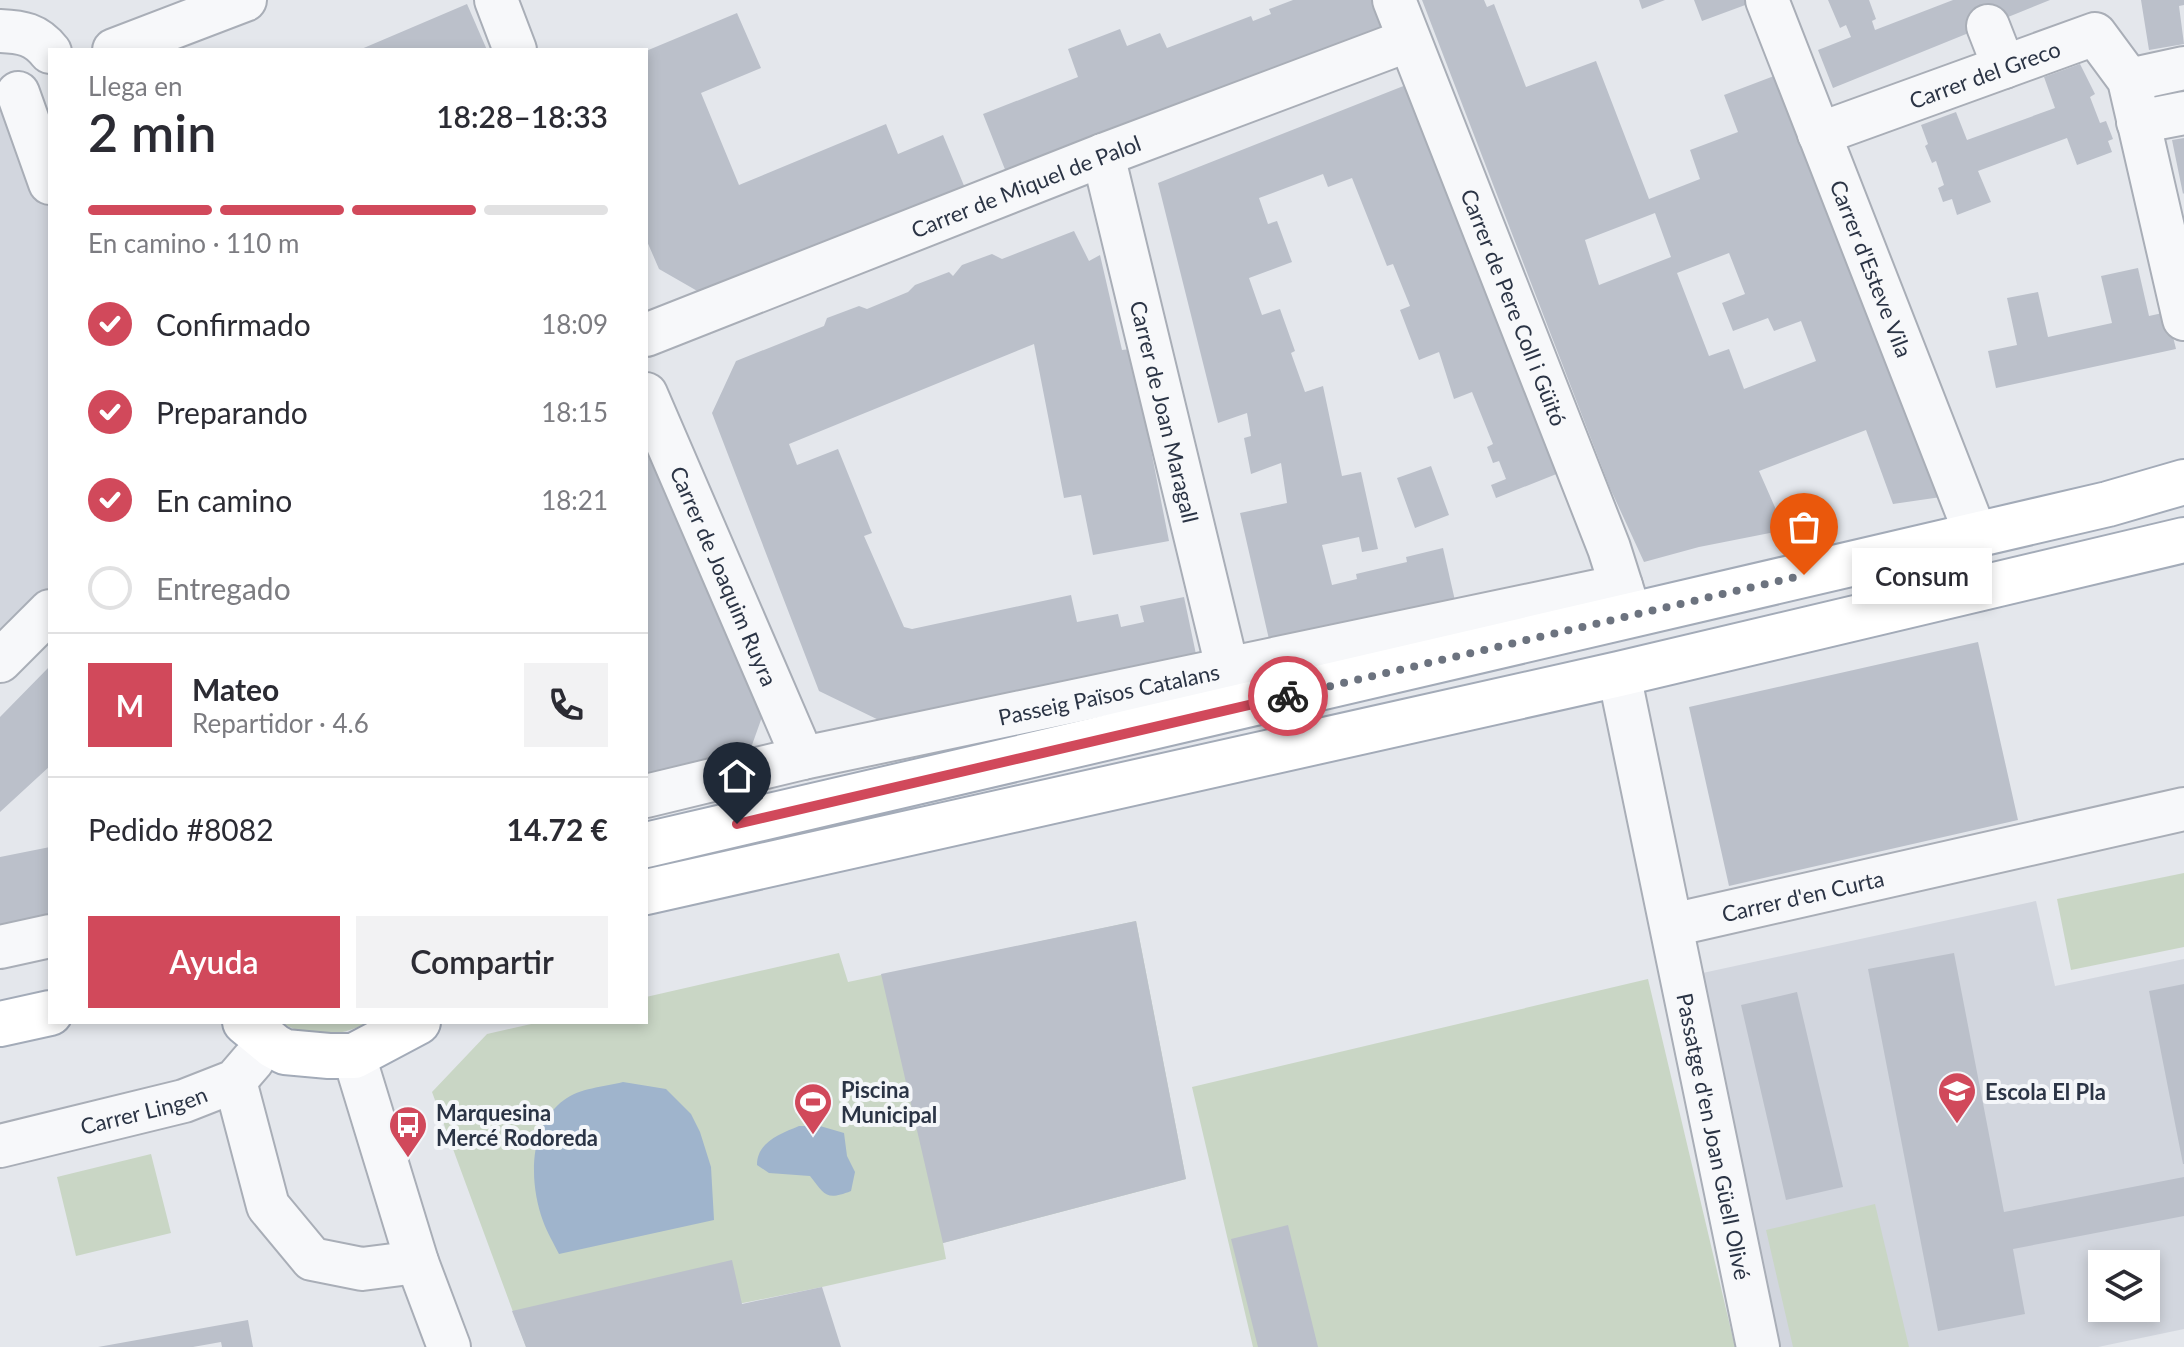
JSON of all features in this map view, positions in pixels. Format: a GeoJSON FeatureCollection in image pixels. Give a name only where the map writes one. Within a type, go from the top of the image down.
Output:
{"type":"FeatureCollection","features":[{"type":"Feature","properties":{"kind":"main road","name":"Passeig Països Catalans"},"geometry":{"type":"LineString","coordinates":[[648,845],[1626,601],[1976,535],[2121,501],[2184,482]]}},
{"type":"Feature","properties":{"kind":"main road"},"geometry":{"type":"LineString","coordinates":[[648,892],[1619,674],[2184,540]]}},
{"type":"Feature","properties":{"kind":"main road"},"geometry":{"type":"LineString","coordinates":[[0,1024],[48,1013]]}},
{"type":"Feature","properties":{"kind":"main road"},"geometry":{"type":"LineString","coordinates":[[260,1034],[285,1052],[354,1056],[416,1024]]}},
{"type":"Feature","properties":{"kind":"street"},"geometry":{"type":"LineString","coordinates":[[119,48],[245,0]]}},
{"type":"Feature","properties":{"kind":"street"},"geometry":{"type":"LineString","coordinates":[[496,0],[514,48]]}},
{"type":"Feature","properties":{"kind":"street","name":"Carrer de Pere Coll i Güitó"},"geometry":{"type":"LineString","coordinates":[[1394,0],[1609,548],[1626,601]]}},
{"type":"Feature","properties":{"kind":"street","name":"Carrer d'Esteve Vila"},"geometry":{"type":"LineString","coordinates":[[1767,0],[1976,535]]}},
{"type":"Feature","properties":{"kind":"street"},"geometry":{"type":"LineString","coordinates":[[1988,26],[2004,67]]}},
{"type":"Feature","properties":{"kind":"street"},"geometry":{"type":"LineString","coordinates":[[0,31],[26,32],[48,49]]}},
{"type":"Feature","properties":{"kind":"street","name":"Carrer del Greco"},"geometry":{"type":"LineString","coordinates":[[1819,134],[2095,34],[2129,80],[2184,319]]}},
{"type":"Feature","properties":{"kind":"street","name":"Carrer de Miquel de Palol"},"geometry":{"type":"LineString","coordinates":[[648,334],[1103,155],[1409,40]]}},
{"type":"Feature","properties":{"kind":"street"},"geometry":{"type":"LineString","coordinates":[[2129,80],[2184,68]]}},
{"type":"Feature","properties":{"kind":"street"},"geometry":{"type":"LineString","coordinates":[[23,89],[48,176]]}},
{"type":"Feature","properties":{"kind":"street"},"geometry":{"type":"LineString","coordinates":[[2138,122],[2184,113]]}},
{"type":"Feature","properties":{"kind":"street","name":"Carrer de Joan Maragall"},"geometry":{"type":"LineString","coordinates":[[1103,155],[1227,667]]}},
{"type":"Feature","properties":{"kind":"street","name":"Carrer de Joaquim Ruyra"},"geometry":{"type":"LineString","coordinates":[[648,399],[803,758]]}},
{"type":"Feature","properties":{"kind":"street","name":"Passeig Països Catalans"},"geometry":{"type":"LineString","coordinates":[[648,796],[803,758],[1227,667],[1626,601]]}},
{"type":"Feature","properties":{"kind":"street"},"geometry":{"type":"LineString","coordinates":[[0,661],[48,613]]}},
{"type":"Feature","properties":{"kind":"street"},"geometry":{"type":"LineString","coordinates":[[1619,674],[1672,925]]}},
{"type":"Feature","properties":{"kind":"street","name":"Carrer d'en Curta"},"geometry":{"type":"LineString","coordinates":[[1672,925],[2184,809]]}},
{"type":"Feature","properties":{"kind":"street","name":"Passatge d'en Joan Güell Olivé"},"geometry":{"type":"LineString","coordinates":[[1672,925],[1758,1347]]}},
{"type":"Feature","properties":{"kind":"street"},"geometry":{"type":"LineString","coordinates":[[0,947],[48,936]]}},
{"type":"Feature","properties":{"kind":"street","name":"Carrer Lingen"},"geometry":{"type":"LineString","coordinates":[[0,1146],[184,1101],[235,1081],[251,1061],[260,1034]]}},
{"type":"Feature","properties":{"kind":"street"},"geometry":{"type":"LineString","coordinates":[[354,1056],[417,1262],[449,1347]]}},
{"type":"Feature","properties":{"kind":"street"},"geometry":{"type":"LineString","coordinates":[[235,1081],[268,1206],[312,1259],[362,1269],[417,1262]]}},
{"type":"Feature","properties":{"kind":"shaded area"},"geometry":{"type":"Polygon","coordinates":[[[18,103],[48,189],[48,611],[0,662],[0,108],[18,103]]]}},
{"type":"Feature","properties":{"kind":"shaded area","name":"Escola El Pla"},"geometry":{"type":"Polygon","coordinates":[[[2036,901],[2055,986],[2184,959],[2184,1329],[2098,1347],[1779,1347],[1698,974],[2036,901]]]}},
{"type":"Feature","properties":{"kind":"green space"},"geometry":{"type":"Polygon","coordinates":[[[2184,873],[2184,947],[2071,970],[2057,899],[2184,873]]]}},
{"type":"Feature","properties":{"kind":"green space","name":"Piscina Municipal"},"geometry":{"type":"Polygon","coordinates":[[[1136,921],[1186,1179],[943,1243],[946,1259],[526,1347],[432,1092],[487,1034],[531,1024],[648,1024],[648,997],[839,953],[848,982],[1136,921]]]}},
{"type":"Feature","properties":{"kind":"green space"},"geometry":{"type":"Polygon","coordinates":[[[1648,979],[1735,1347],[1253,1347],[1192,1087],[1648,979]]]}},
{"type":"Feature","properties":{"kind":"green space"},"geometry":{"type":"Polygon","coordinates":[[[284,1024],[365,1024],[347,1031],[325,1034],[284,1024]]]}},
{"type":"Feature","properties":{"kind":"green space"},"geometry":{"type":"Polygon","coordinates":[[[151,1154],[171,1233],[76,1256],[57,1177],[151,1154]]]}},
{"type":"Feature","properties":{"kind":"green space"},"geometry":{"type":"Polygon","coordinates":[[[1875,1204],[1909,1347],[1793,1347],[1766,1230],[1875,1204]]]}},
{"type":"Feature","properties":{"kind":"water"},"geometry":{"type":"Polygon","coordinates":[[[623,1082],[666,1089],[691,1114],[711,1167],[714,1220],[559,1254],[543,1221],[535,1190],[538,1140],[552,1111],[564,1100],[584,1090],[623,1082]]]}},
{"type":"Feature","properties":{"kind":"water"},"geometry":{"type":"Polygon","coordinates":[[[799,1126],[820,1126],[844,1133],[847,1156],[855,1172],[851,1191],[831,1196],[823,1192],[810,1176],[769,1173],[757,1165],[765,1145],[799,1126]]]}},
{"type":"Feature","properties":{"kind":"building"},"geometry":{"type":"Polygon","coordinates":[[[1293,0],[1373,0],[1386,33],[1008,177],[983,114],[1078,77],[1068,49],[1120,29],[1127,46],[1160,33],[1167,48],[1251,16],[1253,21],[1271,14],[1269,9],[1293,0]]]}},
{"type":"Feature","properties":{"kind":"building"},"geometry":{"type":"Polygon","coordinates":[[[1422,0],[1484,0],[1487,7],[1494,4],[1526,87],[1596,61],[1649,199],[1700,179],[1690,150],[1738,132],[1724,95],[1774,76],[1799,141],[1807,138],[1941,497],[1893,504],[1866,430],[1759,471],[1785,530],[1699,547],[1644,562],[1610,488],[1422,0]],[[1655,213],[1585,240],[1599,285],[1671,257],[1655,213]],[[1729,253],[1677,273],[1709,356],[1729,349],[1744,389],[1816,361],[1801,321],[1774,331],[1768,318],[1733,331],[1722,303],[1745,294],[1729,253]]]}},
{"type":"Feature","properties":{"kind":"building"},"geometry":{"type":"Polygon","coordinates":[[[1639,0],[1665,0],[1642,9],[1639,0]]]}},
{"type":"Feature","properties":{"kind":"building"},"geometry":{"type":"Polygon","coordinates":[[[1694,0],[1746,0],[1748,4],[1702,21],[1694,0]]]}},
{"type":"Feature","properties":{"kind":"building"},"geometry":{"type":"Polygon","coordinates":[[[1828,0],[1869,0],[1876,19],[1872,21],[1875,30],[1953,0],[2050,0],[1833,88],[1818,50],[1851,37],[1846,25],[1840,28],[1828,0]]]}},
{"type":"Feature","properties":{"kind":"building"},"geometry":{"type":"Polygon","coordinates":[[[2141,0],[2184,0],[2184,5],[2179,6],[2184,44],[2149,50],[2141,0]]]}},
{"type":"Feature","properties":{"kind":"building"},"geometry":{"type":"Polygon","coordinates":[[[467,4],[486,48],[364,48],[467,4]]]}},
{"type":"Feature","properties":{"kind":"building"},"geometry":{"type":"Polygon","coordinates":[[[737,13],[761,68],[701,93],[739,185],[886,124],[898,154],[943,135],[965,188],[706,296],[659,269],[648,244],[648,50],[737,13]]]}},
{"type":"Feature","properties":{"kind":"building"},"geometry":{"type":"Polygon","coordinates":[[[2080,64],[2095,94],[2090,97],[2100,123],[2106,121],[2113,139],[2108,141],[2112,152],[2077,165],[2067,138],[1978,171],[1991,202],[1957,215],[1952,199],[1943,202],[1938,188],[1944,185],[1936,161],[1932,163],[1925,146],[1928,144],[1921,125],[1956,112],[1967,140],[2055,108],[2044,77],[2080,64]]]}},
{"type":"Feature","properties":{"kind":"building"},"geometry":{"type":"Polygon","coordinates":[[[1406,85],[1559,473],[1496,498],[1491,485],[1506,479],[1499,461],[1493,463],[1487,447],[1493,444],[1472,392],[1454,399],[1439,352],[1419,360],[1400,310],[1410,306],[1393,264],[1387,266],[1352,178],[1328,187],[1323,174],[1259,198],[1268,224],[1277,221],[1292,262],[1249,278],[1262,315],[1280,309],[1305,392],[1323,386],[1342,476],[1361,472],[1378,549],[1362,552],[1359,537],[1322,545],[1332,585],[1357,579],[1356,574],[1407,562],[1406,557],[1443,548],[1456,605],[1271,648],[1240,513],[1287,503],[1281,463],[1251,474],[1244,438],[1251,436],[1247,413],[1218,423],[1158,183],[1406,85]]]}},
{"type":"Feature","properties":{"kind":"building"},"geometry":{"type":"Polygon","coordinates":[[[2184,138],[2184,193],[2183,194],[2172,140],[2184,138]]]}},
{"type":"Feature","properties":{"kind":"building"},"geometry":{"type":"Polygon","coordinates":[[[1074,231],[1089,261],[1100,255],[1122,350],[1131,349],[1169,541],[1093,555],[1081,495],[1064,498],[1034,344],[789,444],[797,465],[838,449],[872,533],[864,536],[904,627],[912,629],[1071,595],[1077,622],[1118,614],[1121,627],[1144,622],[1140,606],[1184,597],[1197,659],[889,725],[819,691],[712,413],[736,361],[824,326],[827,318],[859,306],[867,309],[949,272],[953,276],[962,265],[992,254],[1002,259],[1074,231]]]}},
{"type":"Feature","properties":{"kind":"building"},"geometry":{"type":"Polygon","coordinates":[[[2138,268],[2149,316],[2167,312],[2176,349],[1996,388],[1988,351],[2017,345],[2007,298],[2038,292],[2048,337],[2112,323],[2101,276],[2138,268]]]}},
{"type":"Feature","properties":{"kind":"building"},"geometry":{"type":"Polygon","coordinates":[[[648,433],[721,624],[762,717],[747,759],[648,782],[648,433]]]}},
{"type":"Feature","properties":{"kind":"building"},"geometry":{"type":"Polygon","coordinates":[[[1431,466],[1449,515],[1415,528],[1397,478],[1431,466]]]}},
{"type":"Feature","properties":{"kind":"building"},"geometry":{"type":"Polygon","coordinates":[[[1978,642],[2018,820],[1729,886],[1689,707],[1978,642]]]}},
{"type":"Feature","properties":{"kind":"building"},"geometry":{"type":"Polygon","coordinates":[[[48,668],[48,768],[0,812],[0,717],[48,668]]]}},
{"type":"Feature","properties":{"kind":"building"},"geometry":{"type":"Polygon","coordinates":[[[48,847],[48,925],[0,936],[0,857],[48,847]]]}},
{"type":"Feature","properties":{"kind":"building"},"geometry":{"type":"Polygon","coordinates":[[[1136,921],[1186,1179],[943,1243],[881,974],[1136,921]]]}},
{"type":"Feature","properties":{"kind":"building"},"geometry":{"type":"Polygon","coordinates":[[[1954,953],[2004,1212],[2184,1177],[2184,1216],[2013,1249],[2025,1314],[1938,1331],[1868,969],[1954,953]]]}},
{"type":"Feature","properties":{"kind":"building"},"geometry":{"type":"Polygon","coordinates":[[[2184,984],[2184,1164],[2183,1164],[2149,991],[2184,984]]]}},
{"type":"Feature","properties":{"kind":"building"},"geometry":{"type":"Polygon","coordinates":[[[1797,992],[1843,1187],[1786,1200],[1741,1005],[1797,992]]]}},
{"type":"Feature","properties":{"kind":"building"},"geometry":{"type":"Polygon","coordinates":[[[1288,1225],[1318,1347],[1258,1347],[1231,1239],[1288,1225]]]}},
{"type":"Feature","properties":{"kind":"building"},"geometry":{"type":"Polygon","coordinates":[[[732,1260],[742,1304],[822,1287],[841,1347],[526,1347],[512,1311],[732,1260]]]}},
{"type":"Feature","properties":{"kind":"building"},"geometry":{"type":"Polygon","coordinates":[[[248,1320],[253,1347],[222,1347],[221,1342],[193,1347],[98,1347],[248,1320]]]}},
{"type":"Feature","properties":{"kind":"way so far"},"geometry":{"type":"LineString","coordinates":[[1288,696],[1804,575]]}},
{"type":"Feature","properties":{"kind":"place","name":"Consum"},"geometry":{"type":"Point","coordinates":[1804,575]}},
{"type":"Feature","properties":{"kind":"place","name":"Escola El Pla"},"geometry":{"type":"Point","coordinates":[1957,1125]}},
{"type":"Feature","properties":{"kind":"place","name":"Piscina Municipal"},"geometry":{"type":"Point","coordinates":[813,1136]}},
{"type":"Feature","properties":{"kind":"place","name":"Marquesina Mercé Rodoreda"},"geometry":{"type":"Point","coordinates":[408,1159]}},
{"type":"Feature","properties":{"kind":"route"},"geometry":{"type":"LineString","coordinates":[[737,824],[1288,696]]}}]}
